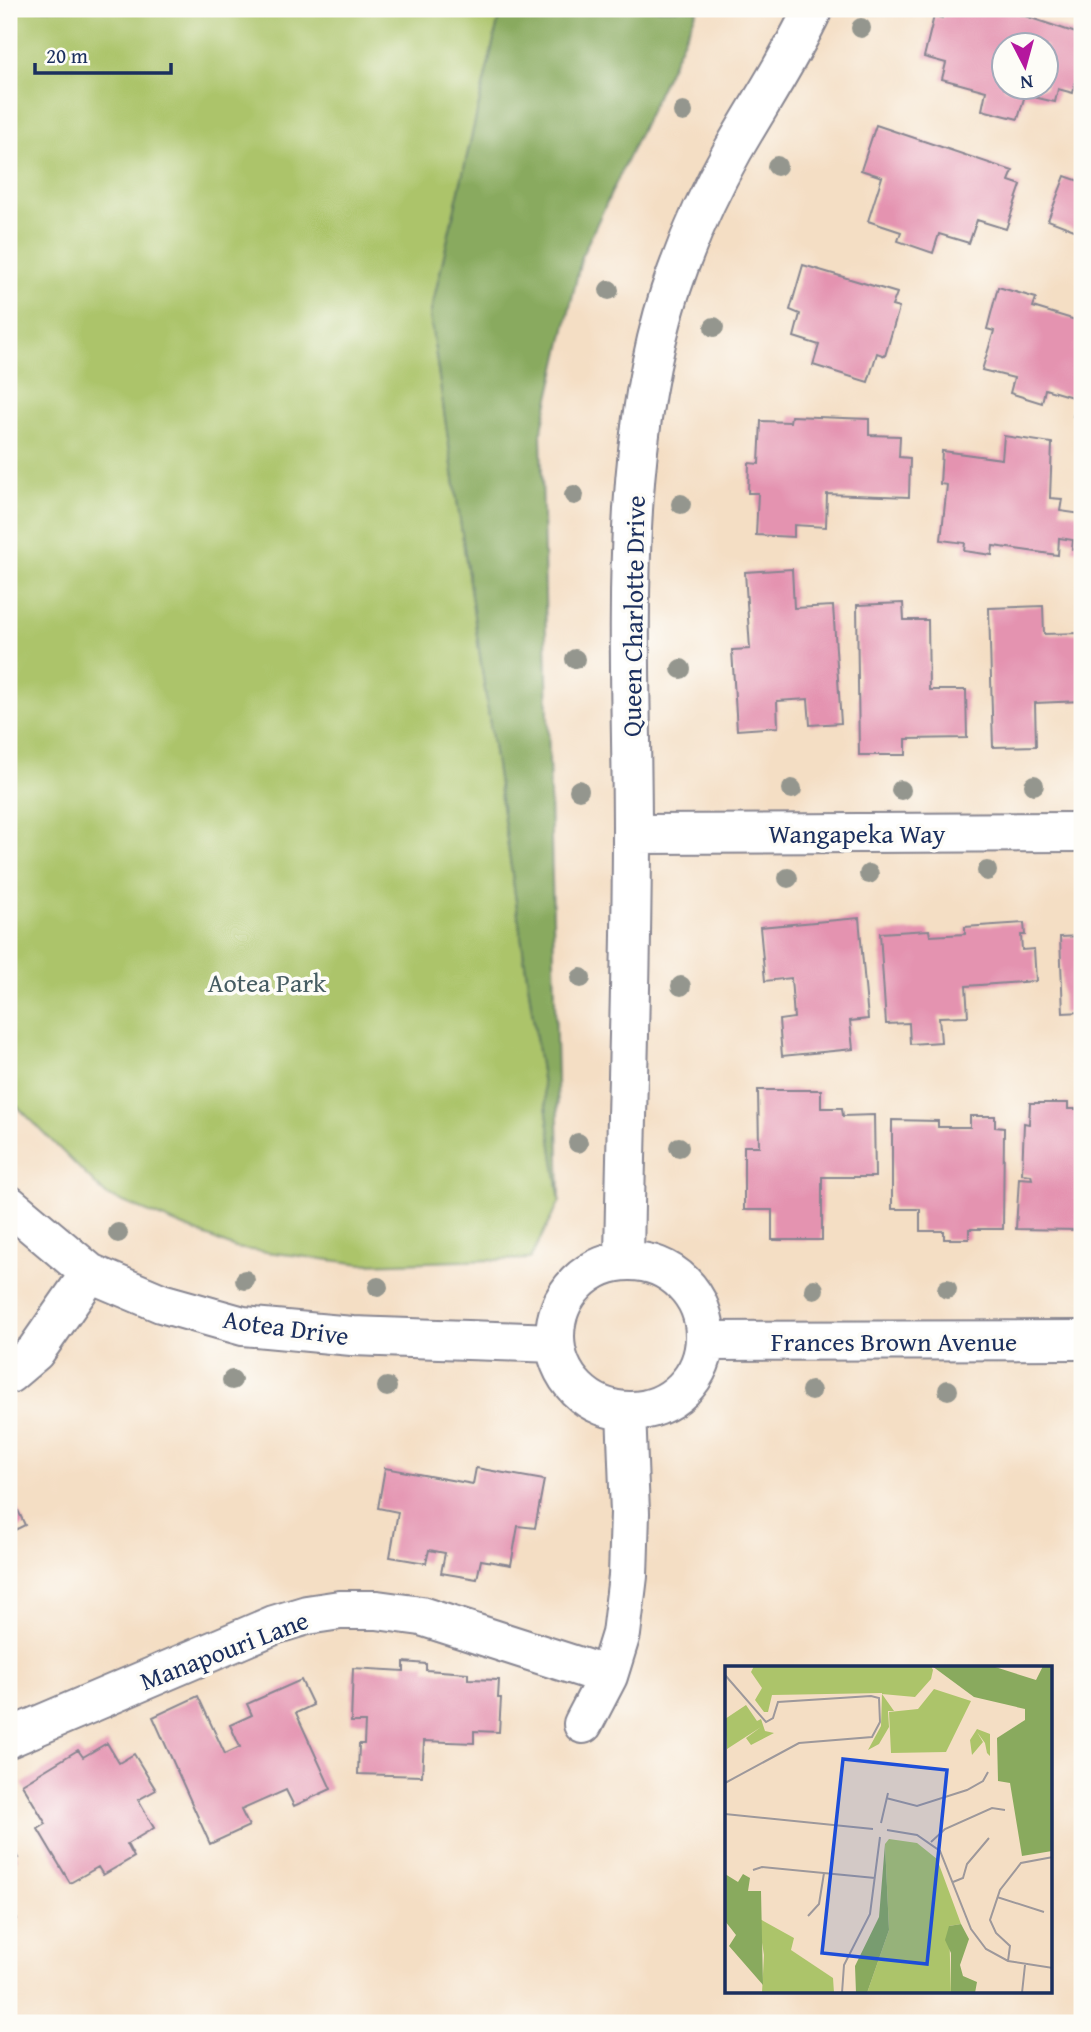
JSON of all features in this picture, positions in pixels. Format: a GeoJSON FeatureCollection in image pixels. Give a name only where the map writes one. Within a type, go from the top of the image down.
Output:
{"type":"FeatureCollection","features":[{"type":"Feature","properties":{"kind":"street","name":"Queen Charlotte Drive"},"geometry":{"type":"LineString","coordinates":[[624,1261],[632,834],[632,525],[637,454],[654,354],[670,292],[706,203],[813,9]]}},
{"type":"Feature","properties":{"kind":"street","name":"Wangapeka Way"},"geometry":{"type":"LineString","coordinates":[[632,834],[1082,832]]}},
{"type":"Feature","properties":{"kind":"street","name":"Aotea Drive"},"geometry":{"type":"LineString","coordinates":[[9,1205],[90,1273],[161,1303],[243,1326],[352,1336],[555,1343]]}},
{"type":"Feature","properties":{"kind":"street"},"geometry":{"type":"LineString","coordinates":[[624,1261],[646,1262],[666,1269],[683,1283],[696,1300],[704,1320],[705,1341],[701,1361],[693,1377],[680,1392],[664,1403],[646,1410],[626,1411],[605,1407],[586,1397],[570,1383],[560,1364],[555,1343],[556,1320],[565,1297],[580,1279],[601,1266],[624,1261]]}},
{"type":"Feature","properties":{"kind":"street"},"geometry":{"type":"LineString","coordinates":[[9,1374],[35,1352],[90,1273]]}},
{"type":"Feature","properties":{"kind":"street","name":"Frances Brown Avenue"},"geometry":{"type":"LineString","coordinates":[[705,1341],[1082,1340]]}},
{"type":"Feature","properties":{"kind":"street"},"geometry":{"type":"LineString","coordinates":[[583,1724],[608,1676],[621,1634],[628,1576],[630,1513],[626,1411]]}},
{"type":"Feature","properties":{"kind":"street","name":"Manapouri Lane"},"geometry":{"type":"LineString","coordinates":[[9,1738],[274,1625],[307,1615],[340,1611],[377,1610],[421,1616],[608,1676]]}},
{"type":"Feature","properties":{"kind":"green space","name":"Aotea Park"},"geometry":{"type":"Polygon","coordinates":[[[9,9],[501,9],[430,316],[560,1201],[530,1259],[362,1264],[235,1248],[106,1195],[9,1098],[9,9]]]}},
{"type":"Feature","properties":{"kind":"green space"},"geometry":{"type":"Polygon","coordinates":[[[501,9],[698,9],[582,255],[541,433],[560,1201],[430,316],[501,9]]]}},
{"type":"Feature","properties":{"kind":"building"},"geometry":{"type":"Polygon","coordinates":[[[944,9],[1004,9],[1082,35],[1082,56],[1073,93],[1060,90],[1060,32],[990,32],[990,102],[1023,102],[1018,119],[982,110],[986,91],[942,79],[946,63],[924,57],[934,16],[942,18],[944,9]]]}},
{"type":"Feature","properties":{"kind":"building"},"geometry":{"type":"Polygon","coordinates":[[[876,125],[1013,171],[1009,181],[1021,185],[1006,229],[977,220],[969,243],[939,234],[933,253],[898,241],[901,232],[868,221],[882,177],[861,170],[876,125]]]}},
{"type":"Feature","properties":{"kind":"building"},"geometry":{"type":"Polygon","coordinates":[[[1082,172],[1082,233],[1048,220],[1065,176],[1079,181],[1082,172]]]}},
{"type":"Feature","properties":{"kind":"building"},"geometry":{"type":"Polygon","coordinates":[[[803,265],[897,293],[892,306],[899,308],[885,356],[877,353],[868,382],[813,365],[819,345],[794,337],[800,314],[790,310],[803,265]]]}},
{"type":"Feature","properties":{"kind":"building"},"geometry":{"type":"Polygon","coordinates":[[[998,287],[1036,298],[1033,307],[1082,322],[1082,419],[1073,416],[1079,399],[1045,389],[1042,403],[1010,393],[1014,378],[982,370],[994,331],[987,329],[998,287]]]}},
{"type":"Feature","properties":{"kind":"building"},"geometry":{"type":"Polygon","coordinates":[[[791,416],[869,419],[869,435],[900,436],[899,457],[910,458],[909,497],[827,494],[826,527],[794,525],[794,537],[756,535],[758,493],[748,493],[749,463],[759,464],[761,421],[790,422],[791,416]]]}},
{"type":"Feature","properties":{"kind":"building"},"geometry":{"type":"Polygon","coordinates":[[[1004,436],[1052,443],[1050,498],[1062,499],[1060,511],[1082,514],[1082,551],[1072,549],[1073,540],[1059,538],[1058,555],[993,546],[992,555],[964,551],[965,543],[941,540],[947,485],[940,484],[942,451],[1002,459],[1004,436]]]}},
{"type":"Feature","properties":{"kind":"building"},"geometry":{"type":"Polygon","coordinates":[[[792,569],[794,608],[833,606],[841,723],[810,725],[808,699],[777,701],[778,727],[737,730],[732,650],[750,649],[745,572],[792,569]]]}},
{"type":"Feature","properties":{"kind":"building"},"geometry":{"type":"Polygon","coordinates":[[[903,603],[904,620],[928,620],[929,690],[966,690],[967,738],[906,739],[906,755],[859,755],[857,605],[903,603]]]}},
{"type":"Feature","properties":{"kind":"building"},"geometry":{"type":"Polygon","coordinates":[[[1043,606],[1044,634],[1082,633],[1082,701],[1035,703],[1036,746],[993,747],[989,608],[1043,606]]]}},
{"type":"Feature","properties":{"kind":"building"},"geometry":{"type":"Polygon","coordinates":[[[859,918],[868,1019],[850,1021],[853,1049],[782,1056],[779,1020],[794,1018],[791,978],[765,981],[760,927],[859,918]]]}},
{"type":"Feature","properties":{"kind":"building"},"geometry":{"type":"Polygon","coordinates":[[[1024,923],[1025,935],[1021,935],[1022,950],[1034,949],[1036,981],[966,986],[968,1016],[939,1017],[941,1042],[910,1044],[909,1023],[886,1024],[880,933],[929,930],[930,936],[965,934],[965,927],[1024,923]]]}},
{"type":"Feature","properties":{"kind":"building"},"geometry":{"type":"Polygon","coordinates":[[[1082,936],[1082,1012],[1063,1013],[1060,937],[1082,936]]]}},
{"type":"Feature","properties":{"kind":"building"},"geometry":{"type":"Polygon","coordinates":[[[758,1090],[821,1090],[821,1108],[842,1108],[843,1116],[874,1115],[875,1177],[822,1177],[822,1240],[772,1240],[772,1210],[744,1210],[744,1146],[759,1146],[758,1090]]]}},
{"type":"Feature","properties":{"kind":"building"},"geometry":{"type":"Polygon","coordinates":[[[1030,1103],[1068,1103],[1068,1109],[1082,1109],[1080,1230],[1016,1229],[1019,1178],[1032,1179],[1031,1175],[1022,1174],[1024,1123],[1029,1124],[1030,1103]]]}},
{"type":"Feature","properties":{"kind":"building"},"geometry":{"type":"Polygon","coordinates":[[[970,1116],[995,1116],[995,1127],[1004,1128],[1003,1229],[969,1229],[969,1239],[944,1239],[944,1231],[920,1231],[920,1209],[892,1209],[892,1120],[938,1121],[938,1127],[970,1127],[970,1116]]]}},
{"type":"Feature","properties":{"kind":"building"},"geometry":{"type":"Polygon","coordinates":[[[385,1468],[473,1484],[476,1468],[544,1480],[535,1528],[518,1526],[511,1565],[481,1560],[477,1579],[441,1573],[445,1553],[429,1550],[426,1563],[390,1557],[398,1512],[378,1508],[385,1468]]]}},
{"type":"Feature","properties":{"kind":"building"},"geometry":{"type":"Polygon","coordinates":[[[14,1502],[25,1525],[9,1533],[9,1505],[14,1502]]]}},
{"type":"Feature","properties":{"kind":"building"},"geometry":{"type":"Polygon","coordinates":[[[404,1662],[426,1664],[426,1670],[468,1673],[468,1679],[499,1680],[499,1732],[474,1731],[474,1743],[424,1741],[422,1776],[358,1774],[359,1744],[364,1744],[365,1722],[351,1722],[353,1668],[404,1671],[404,1662]]]}},
{"type":"Feature","properties":{"kind":"building"},"geometry":{"type":"Polygon","coordinates":[[[301,1680],[313,1705],[296,1713],[331,1789],[294,1806],[286,1790],[241,1810],[249,1826],[210,1844],[153,1717],[198,1696],[225,1754],[240,1747],[230,1725],[252,1715],[247,1704],[301,1680]]]}},
{"type":"Feature","properties":{"kind":"building"},"geometry":{"type":"Polygon","coordinates":[[[107,1743],[119,1763],[134,1754],[156,1790],[138,1800],[154,1828],[127,1844],[134,1857],[103,1875],[98,1867],[70,1883],[38,1829],[46,1824],[22,1784],[78,1750],[83,1757],[107,1743]]]}},
{"type":"Feature","properties":{"kind":"building"},"geometry":{"type":"Polygon","coordinates":[[[9,1842],[18,1858],[9,1863],[9,1842]]]}},
{"type":"Feature","properties":{"kind":"building"},"geometry":{"type":"Polygon","coordinates":[[[9,1906],[16,1919],[9,1924],[9,1906]]]}}]}
